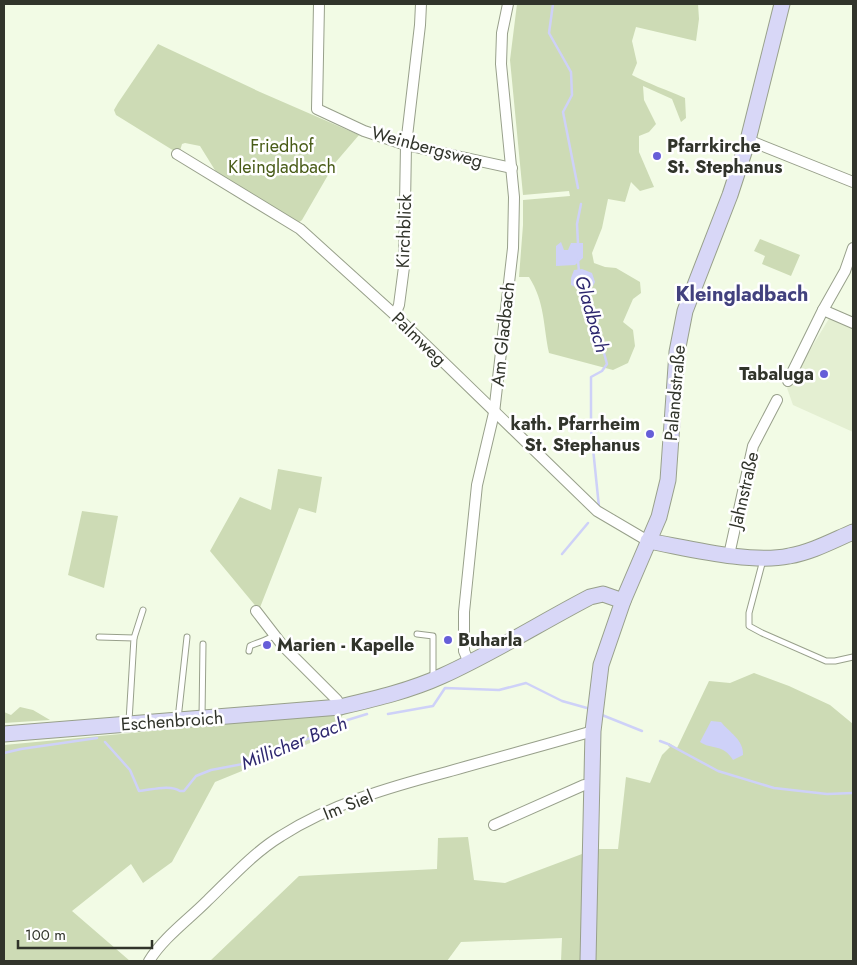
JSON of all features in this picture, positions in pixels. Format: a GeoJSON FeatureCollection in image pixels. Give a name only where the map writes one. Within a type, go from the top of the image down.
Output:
{"type":"FeatureCollection","features":[{"type":"Feature","properties":{"kind":"main road","name":"Palandstraße"},"geometry":{"type":"LineString","coordinates":[[588,961],[594,731],[601,665],[623,602],[658,517],[668,480],[677,352],[685,311],[730,196],[748,140],[782,4]]}},
{"type":"Feature","properties":{"kind":"main road"},"geometry":{"type":"LineString","coordinates":[[648,541],[763,559],[787,557],[809,552],[853,532]]}},
{"type":"Feature","properties":{"kind":"main road","name":"Eschenbroich"},"geometry":{"type":"LineString","coordinates":[[4,734],[340,707],[378,698],[433,679],[470,663],[590,598],[602,594],[623,602]]}},
{"type":"Feature","properties":{"kind":"street","name":"Weinbergsweg"},"geometry":{"type":"LineString","coordinates":[[319,4],[320,55],[317,109],[364,131],[406,145],[512,168]]}},
{"type":"Feature","properties":{"kind":"street","name":"Kirchblick"},"geometry":{"type":"LineString","coordinates":[[395,315],[404,267],[406,145],[421,4]]}},
{"type":"Feature","properties":{"kind":"street","name":"Am Gladbach"},"geometry":{"type":"LineString","coordinates":[[470,663],[464,651],[464,612],[467,582],[477,485],[494,413],[512,248],[514,197],[502,64],[502,33],[508,4]]}},
{"type":"Feature","properties":{"kind":"street"},"geometry":{"type":"LineString","coordinates":[[748,140],[853,182]]}},
{"type":"Feature","properties":{"kind":"street","name":"Palmweg"},"geometry":{"type":"LineString","coordinates":[[177,154],[300,229],[395,315],[597,511],[648,541]]}},
{"type":"Feature","properties":{"kind":"street"},"geometry":{"type":"LineString","coordinates":[[788,381],[822,310],[844,271],[853,248]]}},
{"type":"Feature","properties":{"kind":"street"},"geometry":{"type":"LineString","coordinates":[[822,310],[852,320]]}},
{"type":"Feature","properties":{"kind":"street","name":"Jahnstraße"},"geometry":{"type":"LineString","coordinates":[[729,555],[751,454],[777,400]]}},
{"type":"Feature","properties":{"kind":"street"},"geometry":{"type":"LineString","coordinates":[[256,611],[274,635],[328,689],[340,707]]}},
{"type":"Feature","properties":{"kind":"street","name":"Im Siel"},"geometry":{"type":"LineString","coordinates":[[149,961],[180,926],[240,869],[267,845],[291,829],[349,803],[398,786],[594,731]]}},
{"type":"Feature","properties":{"kind":"street"},"geometry":{"type":"LineString","coordinates":[[494,825],[584,785],[592,785]]}},
{"type":"Feature","properties":{"kind":"lane"},"geometry":{"type":"LineString","coordinates":[[763,559],[748,613],[750,626],[826,661],[853,657]]}},
{"type":"Feature","properties":{"kind":"lane"},"geometry":{"type":"LineString","coordinates":[[129,724],[134,638],[143,610]]}},
{"type":"Feature","properties":{"kind":"lane"},"geometry":{"type":"LineString","coordinates":[[417,634],[433,636],[433,679]]}},
{"type":"Feature","properties":{"kind":"lane"},"geometry":{"type":"LineString","coordinates":[[249,651],[250,646],[269,639],[274,635]]}},
{"type":"Feature","properties":{"kind":"lane"},"geometry":{"type":"LineString","coordinates":[[99,636],[134,638]]}},
{"type":"Feature","properties":{"kind":"lane"},"geometry":{"type":"LineString","coordinates":[[178,719],[187,637]]}},
{"type":"Feature","properties":{"kind":"lane"},"geometry":{"type":"LineString","coordinates":[[202,718],[203,644]]}},
{"type":"Feature","properties":{"kind":"shaded area","name":"Tabaluga"},"geometry":{"type":"Polygon","coordinates":[[[830,317],[853,328],[853,432],[793,405],[787,388],[830,317]]]}},
{"type":"Feature","properties":{"kind":"green space"},"geometry":{"type":"Polygon","coordinates":[[[517,4],[698,4],[699,19],[696,41],[636,27],[632,41],[637,63],[632,75],[685,98],[686,118],[681,122],[672,99],[643,86],[644,100],[656,124],[649,132],[639,136],[639,152],[654,187],[640,191],[631,182],[625,202],[608,199],[602,228],[592,253],[594,263],[616,268],[640,282],[641,293],[633,299],[623,322],[633,330],[635,346],[628,363],[613,370],[549,353],[538,295],[529,277],[519,277],[523,200],[570,196],[569,191],[523,195],[510,60],[517,4]]]}},
{"type":"Feature","properties":{"kind":"green space","name":"Friedhof Kleingladbach"},"geometry":{"type":"Polygon","coordinates":[[[158,44],[260,92],[359,135],[335,163],[302,220],[298,223],[218,175],[200,146],[182,144],[179,154],[116,115],[114,110],[118,103],[158,44]]]}},
{"type":"Feature","properties":{"kind":"green space"},"geometry":{"type":"Polygon","coordinates":[[[760,239],[800,255],[791,276],[762,264],[765,256],[754,251],[760,239]]]}},
{"type":"Feature","properties":{"kind":"green space"},"geometry":{"type":"Polygon","coordinates":[[[278,469],[322,477],[316,513],[299,508],[259,610],[210,551],[240,497],[271,510],[278,469]]]}},
{"type":"Feature","properties":{"kind":"green space"},"geometry":{"type":"Polygon","coordinates":[[[82,511],[118,516],[104,588],[68,575],[82,511]]]}},
{"type":"Feature","properties":{"kind":"green space"},"geometry":{"type":"Polygon","coordinates":[[[754,673],[789,686],[830,705],[853,724],[853,961],[561,961],[562,938],[461,942],[447,961],[210,961],[299,876],[437,869],[438,838],[468,837],[474,880],[505,883],[597,849],[618,849],[626,777],[650,783],[662,755],[670,747],[668,746],[669,743],[677,748],[709,681],[730,683],[754,673]]]}},
{"type":"Feature","properties":{"kind":"green space"},"geometry":{"type":"Polygon","coordinates":[[[20,707],[33,710],[50,720],[4,723],[4,712],[11,715],[20,707]]]}},
{"type":"Feature","properties":{"kind":"green space"},"geometry":{"type":"Polygon","coordinates":[[[345,711],[332,734],[215,782],[172,862],[143,883],[131,864],[72,911],[130,961],[4,961],[4,745],[301,717],[345,711]]]}},
{"type":"Feature","properties":{"kind":"water"},"geometry":{"type":"Polygon","coordinates":[[[561,242],[564,250],[568,250],[571,243],[583,243],[583,258],[575,265],[556,266],[556,246],[561,242]]]}},
{"type":"Feature","properties":{"kind":"water"},"geometry":{"type":"Polygon","coordinates":[[[582,269],[592,273],[595,282],[593,286],[580,289],[571,285],[574,270],[582,269]]]}},
{"type":"Feature","properties":{"kind":"water"},"geometry":{"type":"Polygon","coordinates":[[[711,721],[721,722],[739,741],[743,755],[733,760],[725,751],[700,742],[711,721]]]}},
{"type":"Feature","properties":{"kind":"waterway","name":"Gladbach"},"geometry":{"type":"LineString","coordinates":[[553,4],[549,33],[571,72],[572,95],[563,112],[578,188]]}},
{"type":"Feature","properties":{"kind":"waterway","name":"Gladbach"},"geometry":{"type":"LineString","coordinates":[[578,244],[577,224],[581,204]]}},
{"type":"Feature","properties":{"kind":"waterway","name":"Gladbach"},"geometry":{"type":"LineString","coordinates":[[578,260],[579,272]]}},
{"type":"Feature","properties":{"kind":"waterway","name":"Gladbach"},"geometry":{"type":"LineString","coordinates":[[583,287],[589,298],[607,364],[602,371],[591,377],[591,429],[599,507]]}},
{"type":"Feature","properties":{"kind":"waterway","name":"Gladbach"},"geometry":{"type":"LineString","coordinates":[[562,554],[588,523]]}},
{"type":"Feature","properties":{"kind":"waterway","name":"Millicher Bach"},"geometry":{"type":"LineString","coordinates":[[388,714],[433,706],[445,688],[499,690],[526,683],[562,701],[587,708]]}},
{"type":"Feature","properties":{"kind":"waterway","name":"Millicher Bach"},"geometry":{"type":"LineString","coordinates":[[105,742],[130,770],[139,791],[166,788],[184,791],[196,776],[211,770],[259,761],[279,749],[310,738],[341,722],[367,714]]}},
{"type":"Feature","properties":{"kind":"waterway","name":"Millicher Bach"},"geometry":{"type":"LineString","coordinates":[[602,715],[642,731]]}},
{"type":"Feature","properties":{"kind":"waterway","name":"Millicher Bach"},"geometry":{"type":"LineString","coordinates":[[4,753],[97,738]]}},
{"type":"Feature","properties":{"kind":"waterway","name":"Millicher Bach"},"geometry":{"type":"LineString","coordinates":[[660,741],[718,771],[774,788],[827,794],[853,793]]}},
{"type":"Feature","properties":{"kind":"place","name":"Pfarrkirche St. Stephanus"},"geometry":{"type":"Point","coordinates":[657,156]}},
{"type":"Feature","properties":{"kind":"place","name":"Tabaluga"},"geometry":{"type":"Point","coordinates":[824,374]}},
{"type":"Feature","properties":{"kind":"place","name":"kath. Pfarrheim St. Stephanus"},"geometry":{"type":"Point","coordinates":[650,434]}},
{"type":"Feature","properties":{"kind":"place","name":"Buharla"},"geometry":{"type":"Point","coordinates":[448,640]}},
{"type":"Feature","properties":{"kind":"place","name":"Marien - Kapelle"},"geometry":{"type":"Point","coordinates":[267,645]}},
{"type":"Feature","properties":{"kind":"district","name":"Kleingladbach"},"geometry":{"type":"Point","coordinates":[742,294]}}]}
